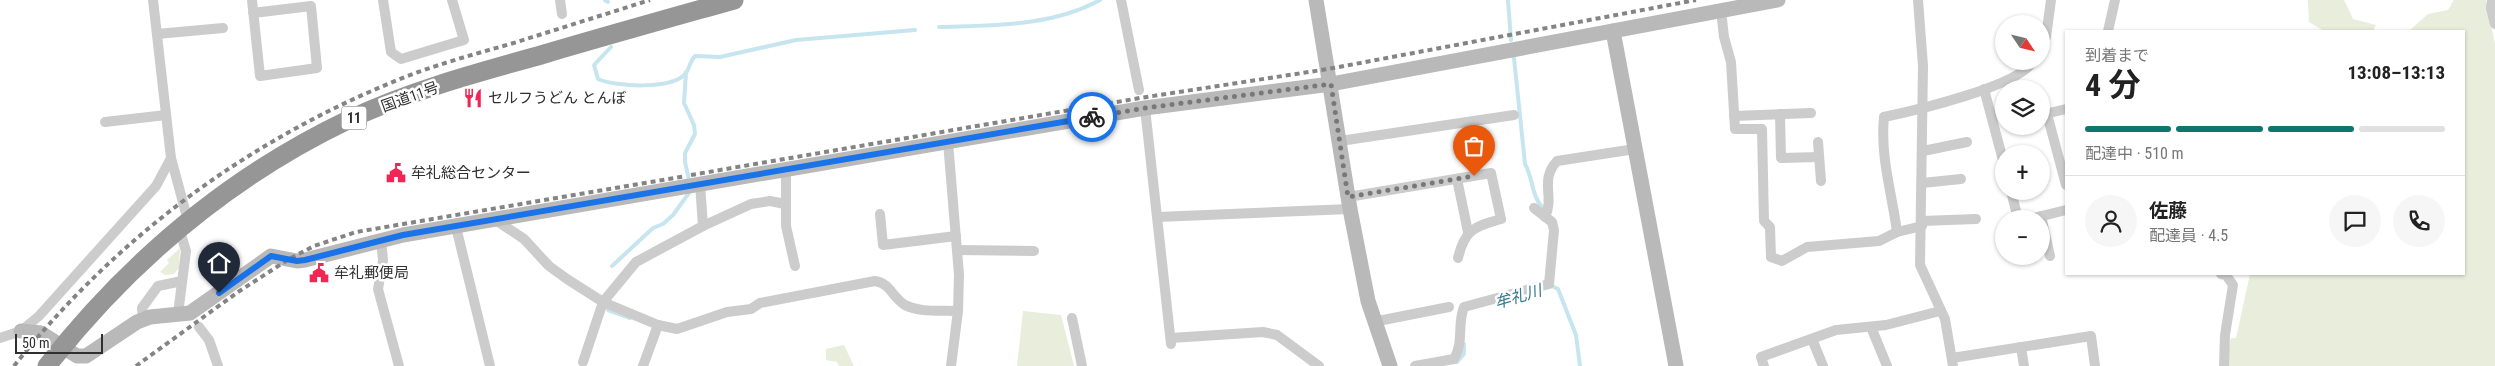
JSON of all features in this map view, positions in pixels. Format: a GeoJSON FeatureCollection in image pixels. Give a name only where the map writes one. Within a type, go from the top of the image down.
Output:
{"type":"FeatureCollection","features":[{"type":"Feature","properties":{"kind":"highway","name":"国道11号"},"geometry":{"type":"LineString","coordinates":[[46,366],[105,298],[184,225],[243,180],[287,153],[358,116],[419,92],[484,71],[732,0]]}},
{"type":"Feature","properties":{"kind":"street"},"geometry":{"type":"LineString","coordinates":[[153,0],[171,158],[184,225],[186,251],[178,314]]}},
{"type":"Feature","properties":{"kind":"street"},"geometry":{"type":"LineString","coordinates":[[252,0],[253,13],[260,76],[317,68],[311,6],[253,13]]}},
{"type":"Feature","properties":{"kind":"street"},"geometry":{"type":"LineString","coordinates":[[383,0],[391,52],[402,59],[464,40],[452,0]]}},
{"type":"Feature","properties":{"kind":"street"},"geometry":{"type":"LineString","coordinates":[[560,0],[562,14]]}},
{"type":"Feature","properties":{"kind":"street"},"geometry":{"type":"LineString","coordinates":[[1121,0],[1139,90]]}},
{"type":"Feature","properties":{"kind":"street"},"geometry":{"type":"LineString","coordinates":[[1316,0],[1349,203],[1373,322],[1390,366]]}},
{"type":"Feature","properties":{"kind":"street"},"geometry":{"type":"LineString","coordinates":[[0,337],[22,331],[41,333],[77,356],[86,356],[128,326],[143,320],[190,313],[271,256],[297,261],[305,260],[380,240],[494,219],[1145,108],[1331,84],[1778,0]]}},
{"type":"Feature","properties":{"kind":"street"},"geometry":{"type":"LineString","coordinates":[[1918,0],[1924,66],[1920,265],[1944,319],[1953,362],[2021,347],[2091,336],[2096,366]]}},
{"type":"Feature","properties":{"kind":"street"},"geometry":{"type":"LineString","coordinates":[[2049,15],[2051,0]]}},
{"type":"Feature","properties":{"kind":"street"},"geometry":{"type":"LineString","coordinates":[[2108,30],[2116,0]]}},
{"type":"Feature","properties":{"kind":"street"},"geometry":{"type":"LineString","coordinates":[[2493,5],[2495,24]]}},
{"type":"Feature","properties":{"kind":"street"},"geometry":{"type":"LineString","coordinates":[[1721,10],[1724,37],[1731,62],[1735,129],[1762,129],[1764,221],[1770,227],[1771,257],[1782,261],[1807,247],[1879,240],[1922,224],[1976,219]]}},
{"type":"Feature","properties":{"kind":"street"},"geometry":{"type":"LineString","coordinates":[[157,34],[223,28]]}},
{"type":"Feature","properties":{"kind":"street"},"geometry":{"type":"LineString","coordinates":[[1612,31],[1676,366]]}},
{"type":"Feature","properties":{"kind":"street"},"geometry":{"type":"LineString","coordinates":[[1897,232],[1894,207],[1886,177],[1882,136],[1884,117],[1924,109],[1984,89],[2018,74],[2023,70]]}},
{"type":"Feature","properties":{"kind":"street"},"geometry":{"type":"LineString","coordinates":[[1984,89],[1995,117]]}},
{"type":"Feature","properties":{"kind":"street"},"geometry":{"type":"LineString","coordinates":[[1145,108],[1171,341],[1263,332],[1277,335],[1319,366]]}},
{"type":"Feature","properties":{"kind":"street"},"geometry":{"type":"LineString","coordinates":[[2050,113],[2065,108]]}},
{"type":"Feature","properties":{"kind":"street"},"geometry":{"type":"LineString","coordinates":[[1734,116],[1811,112]]}},
{"type":"Feature","properties":{"kind":"street"},"geometry":{"type":"LineString","coordinates":[[1780,114],[1781,158],[1819,157]]}},
{"type":"Feature","properties":{"kind":"street"},"geometry":{"type":"LineString","coordinates":[[104,122],[166,115]]}},
{"type":"Feature","properties":{"kind":"street"},"geometry":{"type":"LineString","coordinates":[[1340,141],[1514,115]]}},
{"type":"Feature","properties":{"kind":"street"},"geometry":{"type":"LineString","coordinates":[[2050,134],[2065,183]]}},
{"type":"Feature","properties":{"kind":"street"},"geometry":{"type":"LineString","coordinates":[[948,142],[957,250],[958,311],[951,366]]}},
{"type":"Feature","properties":{"kind":"street"},"geometry":{"type":"LineString","coordinates":[[1818,142],[1821,180]]}},
{"type":"Feature","properties":{"kind":"street"},"geometry":{"type":"LineString","coordinates":[[1923,151],[1966,142]]}},
{"type":"Feature","properties":{"kind":"street"},"geometry":{"type":"LineString","coordinates":[[1545,217],[1549,209],[1546,178],[1549,170],[1557,162],[1635,149]]}},
{"type":"Feature","properties":{"kind":"street"},"geometry":{"type":"LineString","coordinates":[[22,331],[40,316],[156,186],[171,158]]}},
{"type":"Feature","properties":{"kind":"street"},"geometry":{"type":"LineString","coordinates":[[786,170],[784,204],[786,226],[795,266]]}},
{"type":"Feature","properties":{"kind":"street"},"geometry":{"type":"LineString","coordinates":[[1158,216],[1349,203],[1491,173],[1501,219],[1468,232],[1461,244],[1458,258]]}},
{"type":"Feature","properties":{"kind":"street"},"geometry":{"type":"LineString","coordinates":[[1922,183],[1961,178]]}},
{"type":"Feature","properties":{"kind":"street"},"geometry":{"type":"LineString","coordinates":[[1457,179],[1468,232]]}},
{"type":"Feature","properties":{"kind":"street"},"geometry":{"type":"LineString","coordinates":[[700,184],[703,226]]}},
{"type":"Feature","properties":{"kind":"street"},"geometry":{"type":"LineString","coordinates":[[583,362],[603,302],[636,262],[703,226],[751,204],[770,201],[784,204]]}},
{"type":"Feature","properties":{"kind":"street"},"geometry":{"type":"LineString","coordinates":[[1415,366],[1454,359],[1459,351],[1461,314],[1464,307],[1549,284],[1554,230],[1552,222],[1534,208]]}},
{"type":"Feature","properties":{"kind":"street"},"geometry":{"type":"LineString","coordinates":[[2050,214],[2065,210]]}},
{"type":"Feature","properties":{"kind":"street"},"geometry":{"type":"LineString","coordinates":[[880,214],[883,245],[956,236]]}},
{"type":"Feature","properties":{"kind":"street"},"geometry":{"type":"LineString","coordinates":[[494,219],[524,239],[549,266],[603,302],[658,324],[677,329],[727,312],[751,309],[760,303],[875,281],[884,282],[906,305],[922,309],[958,311]]}},
{"type":"Feature","properties":{"kind":"street"},"geometry":{"type":"LineString","coordinates":[[456,227],[490,366]]}},
{"type":"Feature","properties":{"kind":"street"},"geometry":{"type":"LineString","coordinates":[[380,240],[382,260],[378,289],[398,366]]}},
{"type":"Feature","properties":{"kind":"street"},"geometry":{"type":"LineString","coordinates":[[957,250],[1034,251]]}},
{"type":"Feature","properties":{"kind":"street"},"geometry":{"type":"LineString","coordinates":[[2224,366],[2225,335],[2233,285],[2226,275]]}},
{"type":"Feature","properties":{"kind":"street"},"geometry":{"type":"LineString","coordinates":[[143,320],[142,308],[158,286],[182,281]]}},
{"type":"Feature","properties":{"kind":"street"},"geometry":{"type":"LineString","coordinates":[[1373,322],[1449,307]]}},
{"type":"Feature","properties":{"kind":"street"},"geometry":{"type":"LineString","coordinates":[[1764,366],[1761,357],[1836,330],[1871,327],[1940,311]]}},
{"type":"Feature","properties":{"kind":"street"},"geometry":{"type":"LineString","coordinates":[[1072,318],[1082,366]]}},
{"type":"Feature","properties":{"kind":"street"},"geometry":{"type":"LineString","coordinates":[[643,366],[658,324]]}},
{"type":"Feature","properties":{"kind":"street"},"geometry":{"type":"LineString","coordinates":[[198,327],[209,340],[218,366]]}},
{"type":"Feature","properties":{"kind":"street"},"geometry":{"type":"LineString","coordinates":[[1871,327],[1887,366]]}},
{"type":"Feature","properties":{"kind":"street"},"geometry":{"type":"LineString","coordinates":[[1812,339],[1823,366]]}},
{"type":"Feature","properties":{"kind":"street"},"geometry":{"type":"LineString","coordinates":[[2021,347],[2024,366]]}},
{"type":"Feature","properties":{"kind":"green space"},"geometry":{"type":"Polygon","coordinates":[[[2308,0],[2344,0],[2353,19],[2376,25],[2374,30],[2322,30],[2309,22],[2308,0]]]}},
{"type":"Feature","properties":{"kind":"green space"},"geometry":{"type":"Polygon","coordinates":[[[2454,0],[2486,0],[2495,44],[2495,366],[2224,366],[2231,338],[2236,338],[2250,275],[2465,275],[2465,30],[2410,30],[2428,14],[2448,10],[2454,0]]]}},
{"type":"Feature","properties":{"kind":"green space"},"geometry":{"type":"Polygon","coordinates":[[[180,248],[179,268],[174,274],[165,275],[160,272],[169,263],[167,260],[180,248]]]}},
{"type":"Feature","properties":{"kind":"green space"},"geometry":{"type":"Polygon","coordinates":[[[1023,311],[1061,315],[1074,366],[1017,366],[1023,311]]]}},
{"type":"Feature","properties":{"kind":"green space"},"geometry":{"type":"Polygon","coordinates":[[[844,345],[854,366],[839,366],[837,362],[826,360],[826,349],[844,345]]]}},
{"type":"Feature","properties":{"kind":"waterway"},"geometry":{"type":"LineString","coordinates":[[939,27],[1001,25],[1042,20],[1081,9],[1100,0]]}},
{"type":"Feature","properties":{"kind":"waterway","name":"牟礼川"},"geometry":{"type":"LineString","coordinates":[[1508,0],[1511,40]]}},
{"type":"Feature","properties":{"kind":"waterway"},"geometry":{"type":"LineString","coordinates":[[611,47],[594,65],[598,79],[618,84],[644,85],[669,82],[679,78],[686,73],[695,56],[720,57],[796,40],[915,30]]}},
{"type":"Feature","properties":{"kind":"waterway","name":"牟礼川"},"geometry":{"type":"LineString","coordinates":[[1514,58],[1525,164],[1537,200],[1545,210]]}},
{"type":"Feature","properties":{"kind":"waterway"},"geometry":{"type":"LineString","coordinates":[[686,72],[684,103],[694,125],[695,134],[685,153],[689,180]]}},
{"type":"Feature","properties":{"kind":"waterway"},"geometry":{"type":"LineString","coordinates":[[612,266],[653,228],[663,224],[673,215],[689,193]]}},
{"type":"Feature","properties":{"kind":"waterway"},"geometry":{"type":"LineString","coordinates":[[1552,286],[1558,289],[1576,335],[1580,366]]}},
{"type":"Feature","properties":{"kind":"waterway"},"geometry":{"type":"LineString","coordinates":[[608,310],[630,318]]}},
{"type":"Feature","properties":{"kind":"waterway","name":"牟礼川"},"geometry":{"type":"LineString","coordinates":[[1457,362],[1464,354],[1464,344]]}},
{"type":"Feature","properties":{"kind":"railway"},"geometry":{"type":"LineString","coordinates":[[14,366],[54,319],[97,275],[142,234],[190,196],[241,161],[293,130],[348,102],[405,77],[460,58],[650,0]]}},
{"type":"Feature","properties":{"kind":"railway"},"geometry":{"type":"LineString","coordinates":[[691,175],[1140,98],[1328,69],[1696,0]]}},
{"type":"Feature","properties":{"kind":"railway"},"geometry":{"type":"LineString","coordinates":[[136,366],[238,292],[289,259],[314,246],[356,232],[686,176]]}},
{"type":"Feature","properties":{"kind":"way so far"},"geometry":{"type":"LineString","coordinates":[[1092,117],[1145,108],[1331,84],[1348,197],[1474,176]]}},
{"type":"Feature","properties":{"kind":"place","name":"セルフうどん とんぼ"},"geometry":{"type":"Point","coordinates":[473,98]}},
{"type":"Feature","properties":{"kind":"place","name":"牟礼総合センター"},"geometry":{"type":"Point","coordinates":[396,173]}},
{"type":"Feature","properties":{"kind":"place","name":"牟礼郵便局"},"geometry":{"type":"Point","coordinates":[319,273]}},
{"type":"Feature","properties":{"kind":"route"},"geometry":{"type":"LineString","coordinates":[[219,293],[271,256],[297,261],[305,260],[403,235],[1092,117]]}}]}
